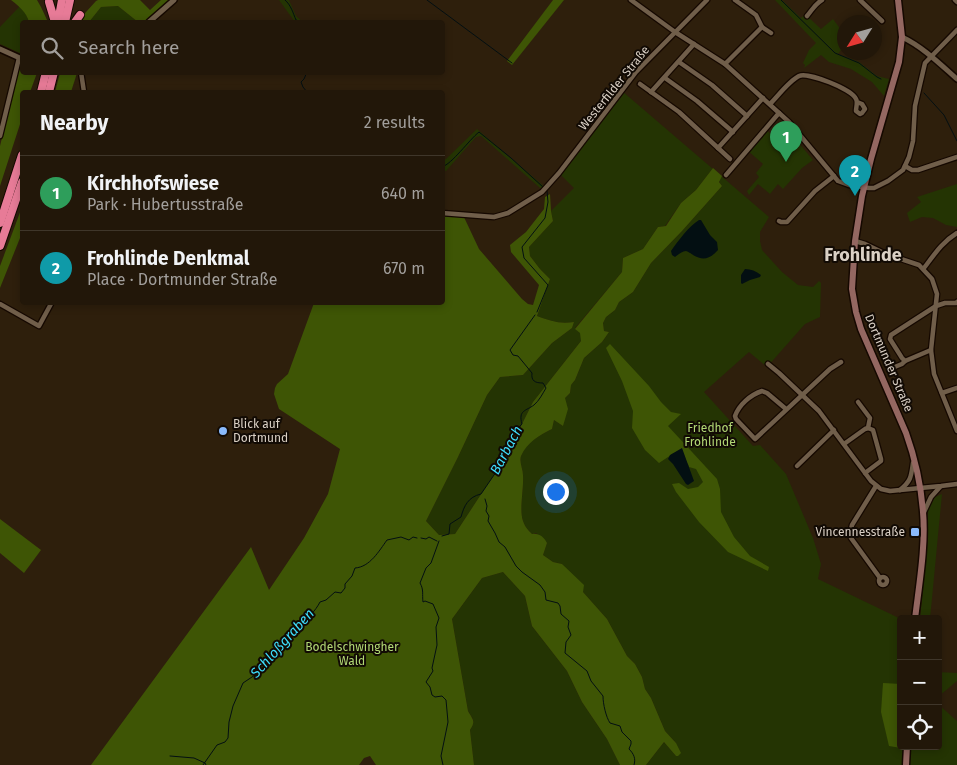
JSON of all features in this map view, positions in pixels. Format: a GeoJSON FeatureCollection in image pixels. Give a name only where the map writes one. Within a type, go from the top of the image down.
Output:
{"type":"FeatureCollection","features":[{"type":"Feature","properties":{"kind":"highway"},"geometry":{"type":"LineString","coordinates":[[57,20],[62,0]]}},
{"type":"Feature","properties":{"kind":"highway"},"geometry":{"type":"LineString","coordinates":[[65,20],[70,0]]}},
{"type":"Feature","properties":{"kind":"highway"},"geometry":{"type":"LineString","coordinates":[[48,2],[55,20]]}},
{"type":"Feature","properties":{"kind":"highway"},"geometry":{"type":"LineString","coordinates":[[76,20],[80,15]]}},
{"type":"Feature","properties":{"kind":"highway"},"geometry":{"type":"LineString","coordinates":[[41,90],[45,75]]}},
{"type":"Feature","properties":{"kind":"highway"},"geometry":{"type":"LineString","coordinates":[[50,90],[53,75]]}},
{"type":"Feature","properties":{"kind":"highway"},"geometry":{"type":"LineString","coordinates":[[0,223],[20,162]]}},
{"type":"Feature","properties":{"kind":"highway"},"geometry":{"type":"LineString","coordinates":[[0,246],[20,188]]}},
{"type":"Feature","properties":{"kind":"main road","name":"Dortmunder Straße"},"geometry":{"type":"LineString","coordinates":[[898,0],[902,37],[899,62],[864,188],[855,241],[852,289],[856,312],[906,433],[914,458],[924,512],[915,615]]}},
{"type":"Feature","properties":{"kind":"main road"},"geometry":{"type":"LineString","coordinates":[[906,765],[907,750]]}},
{"type":"Feature","properties":{"kind":"street"},"geometry":{"type":"LineString","coordinates":[[151,20],[174,0]]}},
{"type":"Feature","properties":{"kind":"street"},"geometry":{"type":"LineString","coordinates":[[631,0],[675,32],[726,64],[780,113],[838,181],[864,188],[880,186],[899,174],[905,166],[914,141],[915,106],[925,63],[957,30]]}},
{"type":"Feature","properties":{"kind":"street","name":"Westerfilder Straße"},"geometry":{"type":"LineString","coordinates":[[445,213],[494,217],[508,213],[542,192],[559,173],[636,72],[707,0]]}},
{"type":"Feature","properties":{"kind":"street"},"geometry":{"type":"LineString","coordinates":[[735,0],[756,15],[762,27],[771,32]]}},
{"type":"Feature","properties":{"kind":"street"},"geometry":{"type":"LineString","coordinates":[[810,0],[815,4]]}},
{"type":"Feature","properties":{"kind":"street"},"geometry":{"type":"LineString","coordinates":[[807,16],[815,4],[822,0]]}},
{"type":"Feature","properties":{"kind":"street"},"geometry":{"type":"LineString","coordinates":[[860,0],[876,15]]}},
{"type":"Feature","properties":{"kind":"street"},"geometry":{"type":"LineString","coordinates":[[726,64],[762,27]]}},
{"type":"Feature","properties":{"kind":"street"},"geometry":{"type":"LineString","coordinates":[[902,37],[911,41],[957,79]]}},
{"type":"Feature","properties":{"kind":"street"},"geometry":{"type":"LineString","coordinates":[[651,92],[694,44]]}},
{"type":"Feature","properties":{"kind":"street"},"geometry":{"type":"LineString","coordinates":[[0,49],[20,59]]}},
{"type":"Feature","properties":{"kind":"street"},"geometry":{"type":"LineString","coordinates":[[679,62],[712,85],[747,116]]}},
{"type":"Feature","properties":{"kind":"street"},"geometry":{"type":"LineString","coordinates":[[0,136],[20,63]]}},
{"type":"Feature","properties":{"kind":"street"},"geometry":{"type":"LineString","coordinates":[[81,75],[84,90]]}},
{"type":"Feature","properties":{"kind":"street"},"geometry":{"type":"LineString","coordinates":[[770,104],[790,83],[803,75],[842,88],[853,94],[857,102]]}},
{"type":"Feature","properties":{"kind":"street"},"geometry":{"type":"LineString","coordinates":[[665,78],[697,101],[732,132]]}},
{"type":"Feature","properties":{"kind":"street"},"geometry":{"type":"LineString","coordinates":[[640,84],[679,112],[730,159]]}},
{"type":"Feature","properties":{"kind":"street"},"geometry":{"type":"LineString","coordinates":[[718,148],[763,98]]}},
{"type":"Feature","properties":{"kind":"street"},"geometry":{"type":"LineString","coordinates":[[726,174],[780,113]]}},
{"type":"Feature","properties":{"kind":"street"},"geometry":{"type":"LineString","coordinates":[[905,166],[912,170],[918,170],[957,158]]}},
{"type":"Feature","properties":{"kind":"street"},"geometry":{"type":"LineString","coordinates":[[780,221],[787,222],[815,191],[834,176]]}},
{"type":"Feature","properties":{"kind":"street"},"geometry":{"type":"LineString","coordinates":[[924,268],[948,238],[957,233]]}},
{"type":"Feature","properties":{"kind":"street"},"geometry":{"type":"LineString","coordinates":[[855,241],[886,254],[913,262],[924,268],[932,279],[937,294],[931,350],[934,374],[957,431]]}},
{"type":"Feature","properties":{"kind":"street"},"geometry":{"type":"LineString","coordinates":[[905,360],[890,339],[891,335],[936,306],[957,302]]}},
{"type":"Feature","properties":{"kind":"street"},"geometry":{"type":"LineString","coordinates":[[0,304],[39,326],[50,305]]}},
{"type":"Feature","properties":{"kind":"street"},"geometry":{"type":"LineString","coordinates":[[891,365],[892,368],[902,364],[905,360],[931,350]]}},
{"type":"Feature","properties":{"kind":"street"},"geometry":{"type":"LineString","coordinates":[[786,410],[767,393],[762,391],[751,396],[737,410],[735,416],[755,439],[786,410],[802,394],[830,369],[841,362]]}},
{"type":"Feature","properties":{"kind":"street"},"geometry":{"type":"LineString","coordinates":[[768,364],[818,410],[876,486],[886,491],[899,491],[957,484]]}},
{"type":"Feature","properties":{"kind":"street"},"geometry":{"type":"LineString","coordinates":[[942,393],[957,388]]}},
{"type":"Feature","properties":{"kind":"street"},"geometry":{"type":"LineString","coordinates":[[858,402],[870,418],[868,428]]}},
{"type":"Feature","properties":{"kind":"street"},"geometry":{"type":"LineString","coordinates":[[844,444],[868,428]]}},
{"type":"Feature","properties":{"kind":"street"},"geometry":{"type":"LineString","coordinates":[[865,473],[881,461],[873,430],[868,428]]}},
{"type":"Feature","properties":{"kind":"street"},"geometry":{"type":"LineString","coordinates":[[797,466],[834,430]]}},
{"type":"Feature","properties":{"kind":"street"},"geometry":{"type":"LineString","coordinates":[[899,491],[910,480],[914,458]]}},
{"type":"Feature","properties":{"kind":"street"},"geometry":{"type":"LineString","coordinates":[[876,486],[852,525],[850,533],[880,578]]}},
{"type":"Feature","properties":{"kind":"street"},"geometry":{"type":"LineString","coordinates":[[924,512],[930,497],[941,486]]}},
{"type":"Feature","properties":{"kind":"green space"},"geometry":{"type":"Polygon","coordinates":[[[11,0],[37,0],[47,20],[28,20],[22,10],[11,0]]]}},
{"type":"Feature","properties":{"kind":"green space"},"geometry":{"type":"Polygon","coordinates":[[[140,0],[150,10],[161,0],[174,0],[151,20],[136,20],[118,6],[101,7],[91,20],[79,20],[96,1],[140,0]]]}},
{"type":"Feature","properties":{"kind":"green space"},"geometry":{"type":"Polygon","coordinates":[[[279,0],[289,0],[296,16],[301,20],[294,20],[279,0]]]}},
{"type":"Feature","properties":{"kind":"green space"},"geometry":{"type":"Polygon","coordinates":[[[553,0],[564,0],[512,65],[507,61],[553,0]]]}},
{"type":"Feature","properties":{"kind":"green space"},"geometry":{"type":"Polygon","coordinates":[[[775,0],[782,0],[801,18],[805,14],[821,29],[833,19],[837,24],[837,60],[854,60],[877,76],[889,79],[884,96],[872,82],[851,69],[829,62],[821,55],[804,68],[805,65],[803,63],[809,50],[816,43],[775,0]]]}},
{"type":"Feature","properties":{"kind":"green space"},"geometry":{"type":"Polygon","coordinates":[[[20,6],[28,20],[20,20],[20,53],[0,44],[0,27],[20,6]]]}},
{"type":"Feature","properties":{"kind":"green space"},"geometry":{"type":"Polygon","coordinates":[[[118,6],[136,20],[91,20],[101,7],[118,6]]]}},
{"type":"Feature","properties":{"kind":"green space"},"geometry":{"type":"Polygon","coordinates":[[[20,70],[20,75],[36,75],[31,90],[20,90],[20,124],[0,186],[0,146],[20,70]]]}},
{"type":"Feature","properties":{"kind":"green space"},"geometry":{"type":"Polygon","coordinates":[[[59,75],[76,75],[72,90],[56,90],[59,75]]]}},
{"type":"Feature","properties":{"kind":"green space"},"geometry":{"type":"Polygon","coordinates":[[[622,91],[713,169],[696,190],[681,203],[665,226],[658,227],[643,249],[623,258],[622,272],[575,328],[581,333],[581,341],[533,402],[493,476],[455,534],[439,535],[426,521],[487,395],[500,377],[523,375],[552,343],[572,328],[574,322],[555,322],[537,316],[550,279],[530,256],[529,247],[553,221],[551,211],[574,188],[559,173],[622,91]]]}},
{"type":"Feature","properties":{"kind":"green space"},"geometry":{"type":"Polygon","coordinates":[[[477,129],[546,188],[540,188],[481,136],[476,137],[446,171],[446,159],[477,129]]]}},
{"type":"Feature","properties":{"kind":"green space"},"geometry":{"type":"Polygon","coordinates":[[[766,129],[775,139],[781,134],[786,140],[792,135],[813,160],[802,168],[783,189],[778,184],[770,194],[758,184],[749,195],[747,191],[759,177],[756,173],[763,164],[747,150],[766,129]]]}},
{"type":"Feature","properties":{"kind":"green space","name":"Bodelschwingher Wald"},"geometry":{"type":"Polygon","coordinates":[[[713,168],[722,176],[719,182],[722,186],[651,263],[633,292],[619,302],[615,310],[606,317],[603,323],[604,331],[609,332],[602,342],[584,358],[571,385],[570,393],[565,398],[568,409],[563,426],[554,420],[552,429],[538,436],[530,443],[521,456],[523,480],[521,511],[525,525],[532,534],[543,537],[546,541],[543,555],[553,562],[562,564],[584,585],[583,592],[607,619],[627,656],[635,664],[642,677],[645,689],[651,698],[665,731],[676,743],[681,753],[678,756],[664,742],[646,765],[620,765],[607,739],[582,702],[567,671],[532,626],[525,596],[503,572],[482,578],[452,619],[468,711],[473,720],[470,730],[474,765],[376,765],[370,756],[364,758],[359,765],[91,765],[251,547],[269,590],[304,538],[328,494],[340,449],[279,409],[274,394],[277,384],[288,374],[313,305],[445,305],[445,214],[463,215],[479,249],[522,299],[528,304],[533,305],[539,285],[511,252],[510,245],[526,232],[544,209],[545,197],[550,194],[553,221],[529,247],[530,256],[550,279],[537,316],[555,322],[574,322],[572,328],[552,343],[523,375],[500,377],[487,395],[426,521],[439,535],[455,534],[493,476],[533,402],[581,341],[580,333],[575,329],[622,272],[623,258],[643,249],[658,227],[666,226],[681,203],[696,190],[713,168]]]}},
{"type":"Feature","properties":{"kind":"green space","name":"Friedhof Frohlinde"},"geometry":{"type":"Polygon","coordinates":[[[714,170],[769,217],[760,232],[762,250],[782,272],[798,285],[813,287],[819,281],[821,283],[820,317],[805,324],[767,367],[749,352],[704,392],[753,446],[760,445],[786,474],[813,538],[821,564],[818,579],[897,617],[897,750],[942,750],[942,708],[957,721],[957,765],[646,765],[664,742],[676,756],[676,743],[665,731],[651,698],[645,689],[642,677],[635,664],[627,656],[607,619],[562,564],[553,562],[543,555],[547,543],[536,533],[532,534],[524,523],[521,511],[523,475],[520,461],[523,451],[534,440],[552,429],[554,420],[563,426],[565,398],[570,393],[571,385],[584,358],[602,342],[609,332],[604,331],[603,323],[606,317],[615,310],[619,302],[633,292],[651,263],[722,186],[714,170]]]}},
{"type":"Feature","properties":{"kind":"green space"},"geometry":{"type":"Polygon","coordinates":[[[957,184],[957,227],[946,225],[933,218],[922,217],[910,222],[907,213],[921,202],[917,197],[957,184]]]}},
{"type":"Feature","properties":{"kind":"green space"},"geometry":{"type":"Polygon","coordinates":[[[20,212],[20,238],[0,288],[0,266],[20,212]]]}},
{"type":"Feature","properties":{"kind":"green space"},"geometry":{"type":"Polygon","coordinates":[[[610,344],[671,412],[681,414],[668,426],[717,479],[720,489],[721,512],[734,537],[750,556],[769,567],[768,571],[728,552],[699,522],[676,492],[672,484],[679,483],[688,489],[698,487],[703,482],[696,469],[689,467],[688,464],[674,453],[659,463],[645,450],[632,428],[633,411],[622,381],[606,348],[610,344]]]}},
{"type":"Feature","properties":{"kind":"green space"},"geometry":{"type":"Polygon","coordinates":[[[942,494],[930,615],[920,615],[927,548],[928,509],[935,497],[942,494]]]}},
{"type":"Feature","properties":{"kind":"green space"},"geometry":{"type":"Polygon","coordinates":[[[0,519],[41,550],[24,573],[0,553],[0,519]]]}},
{"type":"Feature","properties":{"kind":"green space"},"geometry":{"type":"Polygon","coordinates":[[[503,572],[525,596],[532,626],[567,671],[582,702],[607,739],[620,765],[474,765],[470,730],[473,720],[468,711],[452,619],[482,578],[503,572]]]}},
{"type":"Feature","properties":{"kind":"green space"},"geometry":{"type":"Polygon","coordinates":[[[942,672],[957,673],[957,681],[942,694],[942,672]]]}},
{"type":"Feature","properties":{"kind":"green space"},"geometry":{"type":"Polygon","coordinates":[[[883,683],[897,684],[897,747],[889,746],[881,712],[883,683]]]}},
{"type":"Feature","properties":{"kind":"shaded area"},"geometry":{"type":"Polygon","coordinates":[[[701,220],[710,235],[717,242],[718,250],[706,258],[697,257],[686,251],[675,257],[672,255],[671,251],[680,238],[701,220]]]}},
{"type":"Feature","properties":{"kind":"shaded area"},"geometry":{"type":"Polygon","coordinates":[[[745,269],[753,270],[761,275],[742,284],[741,275],[745,269]]]}},
{"type":"Feature","properties":{"kind":"shaded area"},"geometry":{"type":"Polygon","coordinates":[[[682,448],[694,481],[688,485],[668,459],[670,455],[682,448]]]}},
{"type":"Feature","properties":{"kind":"waterway"},"geometry":{"type":"LineString","coordinates":[[285,0],[296,20]]}},
{"type":"Feature","properties":{"kind":"waterway"},"geometry":{"type":"LineString","coordinates":[[427,0],[512,63]]}},
{"type":"Feature","properties":{"kind":"waterway"},"geometry":{"type":"LineString","coordinates":[[781,0],[835,53],[859,63],[881,79]]}},
{"type":"Feature","properties":{"kind":"waterway"},"geometry":{"type":"LineString","coordinates":[[305,90],[301,82],[306,75]]}},
{"type":"Feature","properties":{"kind":"waterway"},"geometry":{"type":"LineString","coordinates":[[924,93],[944,115],[957,141]]}},
{"type":"Feature","properties":{"kind":"waterway"},"geometry":{"type":"LineString","coordinates":[[445,166],[479,132],[543,187]]}},
{"type":"Feature","properties":{"kind":"waterway","name":"Barbach"},"geometry":{"type":"LineString","coordinates":[[537,312],[548,285],[524,258],[522,247],[545,218],[548,202],[547,191]]}},
{"type":"Feature","properties":{"kind":"waterway","name":"Barbach"},"geometry":{"type":"LineString","coordinates":[[442,536],[449,534],[450,524],[461,517],[465,506],[470,500],[481,494],[505,459],[503,450],[522,424],[522,413],[536,403],[546,388],[543,383],[534,381],[532,373],[518,356],[513,355],[510,350],[535,315]]}},
{"type":"Feature","properties":{"kind":"waterway"},"geometry":{"type":"LineString","coordinates":[[485,499],[486,511],[489,516],[488,521],[499,542],[505,547],[516,566],[540,585],[545,592],[546,600],[558,603],[561,614],[569,621],[568,627],[571,635],[566,642],[565,653],[587,671],[591,681],[603,696],[605,710],[610,723],[620,726],[622,732],[631,741],[629,749],[634,757],[634,765]]}},
{"type":"Feature","properties":{"kind":"waterway","name":"Schloßgraben"},"geometry":{"type":"LineString","coordinates":[[203,765],[217,745],[225,742],[228,738],[233,706],[243,683],[258,673],[287,633],[297,623],[310,615],[320,602],[326,600],[335,592],[341,593],[355,568],[370,562],[387,540],[401,537],[409,540],[413,537],[417,538]]}},
{"type":"Feature","properties":{"kind":"waterway","name":"Schloßgraben"},"geometry":{"type":"LineString","coordinates":[[421,538],[426,539],[429,537],[437,541]]}},
{"type":"Feature","properties":{"kind":"waterway","name":"Barbach"},"geometry":{"type":"LineString","coordinates":[[439,541],[431,563],[426,568],[420,583],[423,602],[433,604],[439,618],[436,627],[437,645],[433,671],[426,682],[430,687],[432,695],[435,697],[442,696],[446,700],[448,722],[441,756],[443,765]]}},
{"type":"Feature","properties":{"kind":"waterway"},"geometry":{"type":"LineString","coordinates":[[170,756],[194,758],[206,765]]}},
{"type":"Feature","properties":{"kind":"place","name":"Kirchhofswiese"},"geometry":{"type":"Point","coordinates":[786,162]}},
{"type":"Feature","properties":{"kind":"place","name":"Frohlinde Denkmal"},"geometry":{"type":"Point","coordinates":[855,196]}},
{"type":"Feature","properties":{"kind":"place","name":"Blick auf Dortmund"},"geometry":{"type":"Point","coordinates":[223,431]}},
{"type":"Feature","properties":{"kind":"place","name":"Vincennesstraße"},"geometry":{"type":"Point","coordinates":[915,532]}},
{"type":"Feature","properties":{"kind":"district","name":"Frohlinde"},"geometry":{"type":"Point","coordinates":[863,255]}}]}
